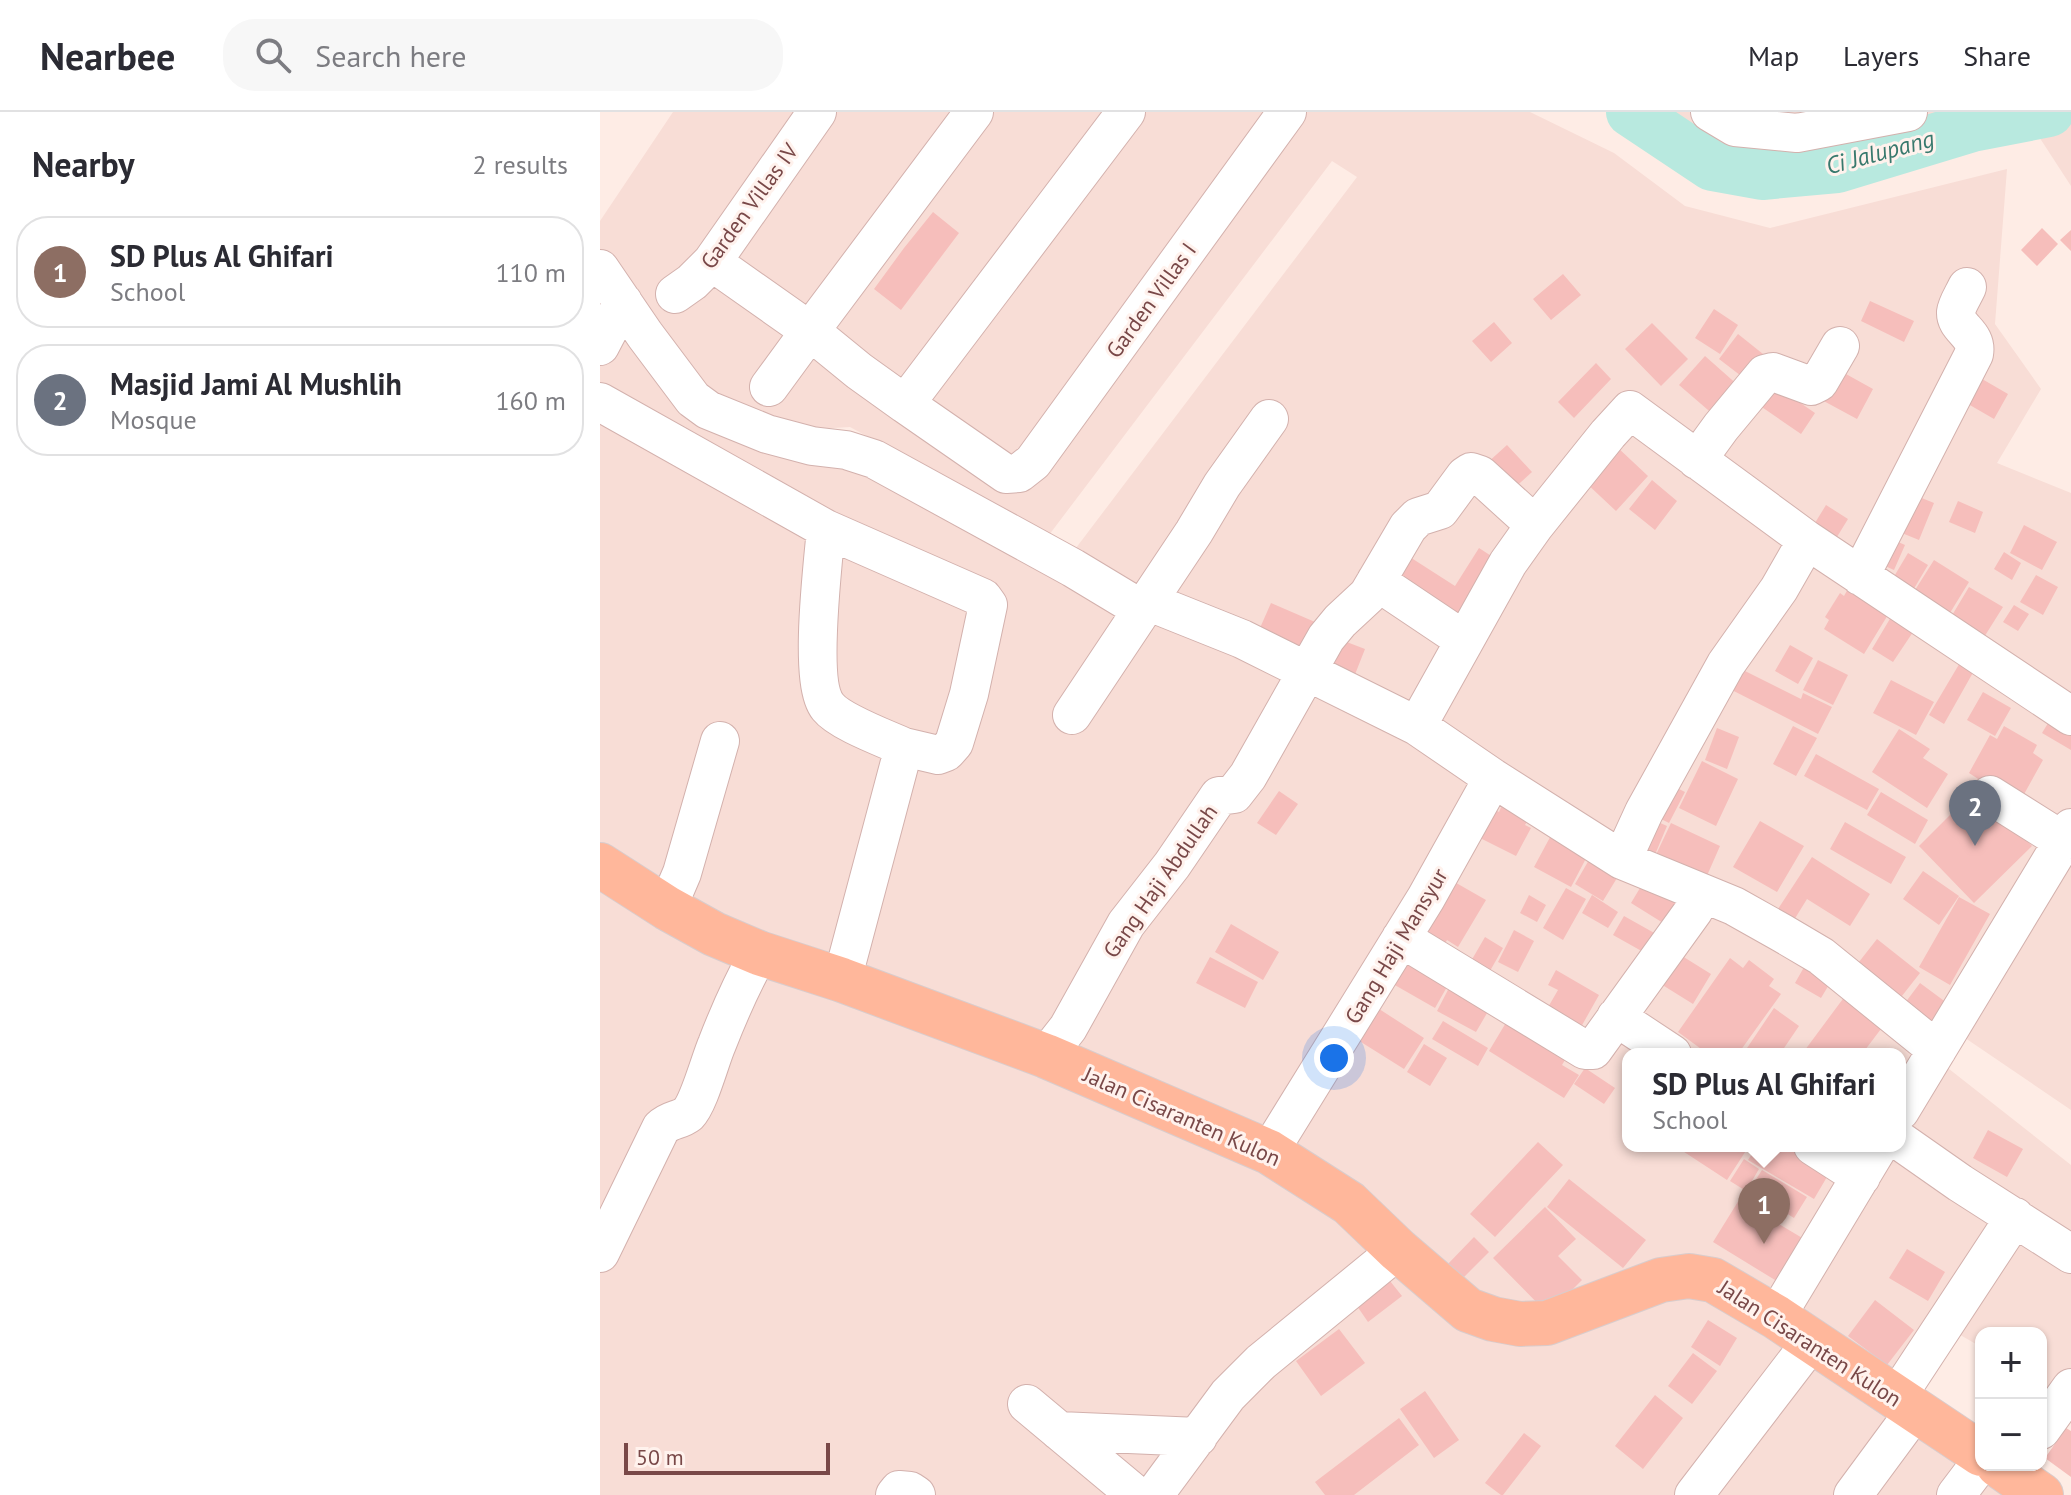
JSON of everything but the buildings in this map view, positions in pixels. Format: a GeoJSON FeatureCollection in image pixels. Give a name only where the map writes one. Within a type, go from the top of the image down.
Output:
{"type":"FeatureCollection","features":[{"type":"Feature","properties":{"kind":"main road","name":"Jalan Cisaranten Kulon"},"geometry":{"type":"LineString","coordinates":[[600,865],[714,934],[1046,1056],[1269,1152],[1349,1203],[1468,1310],[1520,1324],[1547,1323],[1661,1280],[1689,1276],[1713,1280],[1776,1317],[1975,1449]]}},
{"type":"Feature","properties":{"kind":"street","name":"Garden Villas IV"},"geometry":{"type":"LineString","coordinates":[[675,294],[712,262],[817,112]]}},
{"type":"Feature","properties":{"kind":"street"},"geometry":{"type":"LineString","coordinates":[[769,387],[974,112]]}},
{"type":"Feature","properties":{"kind":"street"},"geometry":{"type":"LineString","coordinates":[[712,262],[810,331],[905,404],[1126,112]]}},
{"type":"Feature","properties":{"kind":"street","name":"Garden Villas I"},"geometry":{"type":"LineString","coordinates":[[905,404],[1006,474],[1019,473],[1033,462],[1287,112]]}},
{"type":"Feature","properties":{"kind":"street"},"geometry":{"type":"LineString","coordinates":[[1731,117],[1797,133],[1908,112]]}},
{"type":"Feature","properties":{"kind":"street"},"geometry":{"type":"LineString","coordinates":[[600,237],[607,248],[600,269],[693,399],[708,410],[767,434],[874,459],[1144,605],[1242,639],[1417,726],[1622,860],[1734,906],[1821,956],[1937,1050]]}},
{"type":"Feature","properties":{"kind":"street"},"geometry":{"type":"LineString","coordinates":[[1860,576],[1974,354],[1974,341],[1956,316],[1967,287]]}},
{"type":"Feature","properties":{"kind":"street"},"geometry":{"type":"LineString","coordinates":[[600,346],[623,302]]}},
{"type":"Feature","properties":{"kind":"street"},"geometry":{"type":"LineString","coordinates":[[1697,460],[1765,374],[1773,372],[1811,386],[1819,382],[1840,346]]}},
{"type":"Feature","properties":{"kind":"street"},"geometry":{"type":"LineString","coordinates":[[600,402],[826,529],[983,598],[988,605],[969,694],[954,743],[946,752],[938,755],[904,747],[830,710],[822,699],[817,633],[826,529]]}},
{"type":"Feature","properties":{"kind":"street"},"geometry":{"type":"LineString","coordinates":[[1417,726],[1508,563],[1535,525],[1630,410],[1807,540],[2071,716]]}},
{"type":"Feature","properties":{"kind":"street"},"geometry":{"type":"LineString","coordinates":[[1072,715],[1222,485],[1269,419]]}},
{"type":"Feature","properties":{"kind":"street"},"geometry":{"type":"LineString","coordinates":[[1309,671],[1326,638],[1368,595],[1408,527],[1418,517],[1440,510],[1471,472],[1480,475],[1535,525]]}},
{"type":"Feature","properties":{"kind":"street"},"geometry":{"type":"LineString","coordinates":[[1622,860],[1644,812],[1726,664],[1779,589],[1807,540]]}},
{"type":"Feature","properties":{"kind":"street"},"geometry":{"type":"LineString","coordinates":[[1376,581],[1464,640]]}},
{"type":"Feature","properties":{"kind":"street","name":"Gang Haji Abdullah"},"geometry":{"type":"LineString","coordinates":[[1046,1056],[1068,1028],[1126,924],[1172,865],[1219,796],[1234,794],[1248,776],[1309,671]]}},
{"type":"Feature","properties":{"kind":"street"},"geometry":{"type":"LineString","coordinates":[[667,908],[682,873],[720,741]]}},
{"type":"Feature","properties":{"kind":"street"},"geometry":{"type":"LineString","coordinates":[[842,980],[904,747]]}},
{"type":"Feature","properties":{"kind":"street","name":"Gang Haji Mansyur"},"geometry":{"type":"LineString","coordinates":[[1269,1152],[1401,938],[1493,778]]}},
{"type":"Feature","properties":{"kind":"street"},"geometry":{"type":"LineString","coordinates":[[1906,1101],[2067,834],[1990,795]]}},
{"type":"Feature","properties":{"kind":"street"},"geometry":{"type":"LineString","coordinates":[[1401,938],[1585,1050],[1593,1050],[1687,919]]}},
{"type":"Feature","properties":{"kind":"street"},"geometry":{"type":"LineString","coordinates":[[600,1253],[661,1128],[668,1121],[688,1114],[694,1104],[747,974],[759,953]]}},
{"type":"Feature","properties":{"kind":"street"},"geometry":{"type":"LineString","coordinates":[[1616,1017],[1663,1048]]}},
{"type":"Feature","properties":{"kind":"street"},"geometry":{"type":"LineString","coordinates":[[1906,1145],[2071,1254]]}},
{"type":"Feature","properties":{"kind":"street"},"geometry":{"type":"LineString","coordinates":[[1776,1317],[1870,1162],[1834,1152]]}},
{"type":"Feature","properties":{"kind":"street"},"geometry":{"type":"LineString","coordinates":[[1853,1495],[2015,1217]]}},
{"type":"Feature","properties":{"kind":"street"},"geometry":{"type":"LineString","coordinates":[[1154,1495],[1228,1395],[1261,1362],[1398,1250]]}},
{"type":"Feature","properties":{"kind":"street"},"geometry":{"type":"LineString","coordinates":[[1694,1495],[1812,1341]]}},
{"type":"Feature","properties":{"kind":"street"},"geometry":{"type":"LineString","coordinates":[[2047,1422],[2071,1388]]}},
{"type":"Feature","properties":{"kind":"street"},"geometry":{"type":"LineString","coordinates":[[1027,1404],[1136,1495]]}},
{"type":"Feature","properties":{"kind":"street"},"geometry":{"type":"LineString","coordinates":[[1059,1431],[1198,1437]]}},
{"type":"Feature","properties":{"kind":"street"},"geometry":{"type":"LineString","coordinates":[[1956,1495],[2001,1471]]}},
{"type":"Feature","properties":{"kind":"street"},"geometry":{"type":"LineString","coordinates":[[895,1495],[899,1490],[916,1495]]}},
{"type":"Feature","properties":{"kind":"shaded area"},"geometry":{"type":"Polygon","coordinates":[[[673,112],[1530,112],[1614,153],[1685,206],[1770,228],[2007,169],[1995,324],[2041,389],[1997,463],[2071,493],[2071,1110],[1946,1025],[1906,1088],[1906,1048],[1622,1048],[1622,1152],[1865,1152],[1766,1309],[1975,1450],[1975,1471],[2006,1471],[2041,1495],[600,1495],[600,287],[696,402],[876,457],[1054,577],[1357,177],[1332,161],[1049,535],[850,427],[798,430],[699,391],[600,250],[600,221],[673,112]]]}},
{"type":"Feature","properties":{"kind":"shaded area"},"geometry":{"type":"Polygon","coordinates":[[[1662,112],[1988,112],[1777,155],[1717,146],[1662,112]]]}},
{"type":"Feature","properties":{"kind":"shaded area"},"geometry":{"type":"Polygon","coordinates":[[[2023,112],[2071,112],[2071,186],[2023,112]]]}},
{"type":"Feature","properties":{"kind":"shaded area"},"geometry":{"type":"Polygon","coordinates":[[[1944,1065],[2071,1165],[2071,1409],[2047,1392],[2047,1327],[1975,1327],[1975,1344],[1950,1329],[1910,1391],[1795,1313],[1892,1152],[1906,1152],[1906,1128],[1944,1065]]]}},
{"type":"Feature","properties":{"kind":"waterway","name":"Ci Jalupang"},"geometry":{"type":"LineString","coordinates":[[1631,112],[1712,166],[1762,175],[1837,168],[1972,127],[2049,112]]}},
{"type":"Feature","properties":{"kind":"place","name":"Masjid Jami Al Mushlih"},"geometry":{"type":"Point","coordinates":[1975,846]}},
{"type":"Feature","properties":{"kind":"place","name":"SD Plus Al Ghifari"},"geometry":{"type":"Point","coordinates":[1764,1244]}}]}
